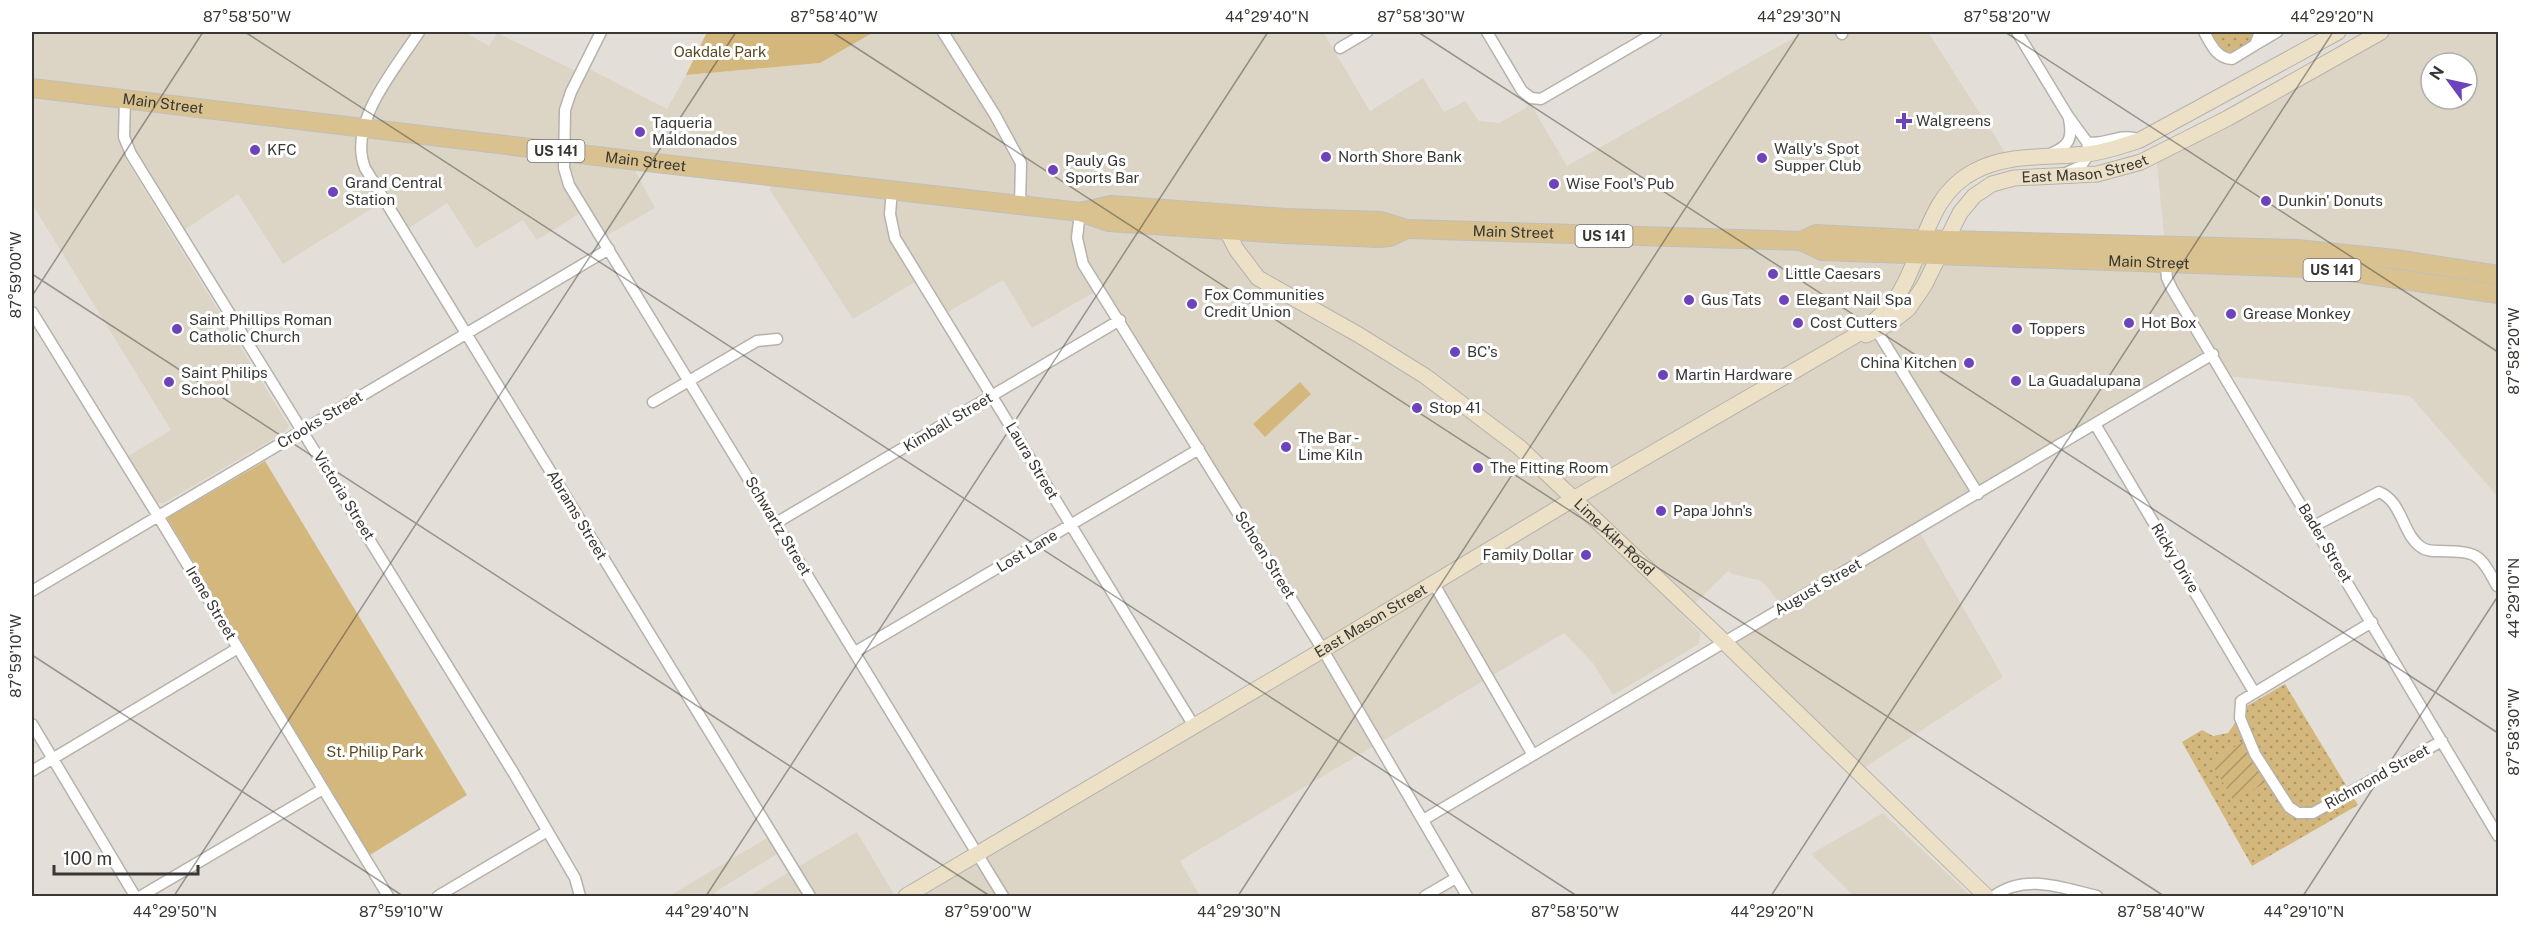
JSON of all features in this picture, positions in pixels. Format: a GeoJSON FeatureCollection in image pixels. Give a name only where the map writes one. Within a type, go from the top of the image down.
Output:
{"type":"FeatureCollection","features":[{"type":"Feature","properties":{"kind":"main road","name":"East Mason Street"},"geometry":{"type":"LineString","coordinates":[[1875,326],[1899,293],[1941,201],[1962,178],[2002,161],[2041,158],[2088,148],[2113,150],[2140,140],[2338,32]]}},
{"type":"Feature","properties":{"kind":"main road","name":"East Mason Street"},"geometry":{"type":"LineString","coordinates":[[906,897],[1575,498],[1836,347],[1908,309],[1939,256],[1959,213],[1974,196],[1992,184],[2014,178],[2097,174],[2156,155],[2228,118],[2381,32]]}},
{"type":"Feature","properties":{"kind":"main road","name":"Main Street"},"geometry":{"type":"LineString","coordinates":[[32,88],[1080,212],[1109,222],[1227,222],[1285,218],[1381,220],[1407,229],[1801,241],[1822,251],[1919,248],[1946,239],[2297,249],[2395,259],[2499,275]]}},
{"type":"Feature","properties":{"kind":"main road","name":"Lime Kiln Road"},"geometry":{"type":"LineString","coordinates":[[1227,222],[1243,261],[1258,278],[1359,335],[1425,376],[1520,447],[1725,642],[1986,897]]}},
{"type":"Feature","properties":{"kind":"main road","name":"Main Street"},"geometry":{"type":"LineString","coordinates":[[1919,248],[1939,256],[2344,271],[2499,294]]}},
{"type":"Feature","properties":{"kind":"street","name":"Abrams Street"},"geometry":{"type":"LineString","coordinates":[[419,32],[370,108],[360,148],[365,168],[810,897]]}},
{"type":"Feature","properties":{"kind":"street","name":"Schwartz Street"},"geometry":{"type":"LineString","coordinates":[[601,32],[567,100],[564,115],[563,152],[564,168],[569,185],[1003,897]]}},
{"type":"Feature","properties":{"kind":"street"},"geometry":{"type":"LineString","coordinates":[[944,32],[995,115],[1021,163],[1020,205]]}},
{"type":"Feature","properties":{"kind":"street"},"geometry":{"type":"LineString","coordinates":[[1340,48],[1367,32]]}},
{"type":"Feature","properties":{"kind":"street"},"geometry":{"type":"LineString","coordinates":[[1487,32],[1522,91],[1531,98],[1541,99],[1656,32]]}},
{"type":"Feature","properties":{"kind":"street"},"geometry":{"type":"LineString","coordinates":[[2017,32],[2088,148],[2081,166],[2055,177]]}},
{"type":"Feature","properties":{"kind":"street"},"geometry":{"type":"LineString","coordinates":[[2204,32],[2216,52],[2226,58],[2232,58],[2277,32]]}},
{"type":"Feature","properties":{"kind":"street"},"geometry":{"type":"LineString","coordinates":[[2255,45],[2260,32]]}},
{"type":"Feature","properties":{"kind":"street","name":"Victoria Street"},"geometry":{"type":"LineString","coordinates":[[125,100],[123,128],[126,145],[513,772],[546,832],[575,878],[580,893]]}},
{"type":"Feature","properties":{"kind":"street"},"geometry":{"type":"LineString","coordinates":[[2041,158],[2065,148],[2072,132],[2068,116]]}},
{"type":"Feature","properties":{"kind":"street","name":"Laura Street"},"geometry":{"type":"LineString","coordinates":[[892,190],[890,214],[894,238],[1194,726]]}},
{"type":"Feature","properties":{"kind":"street","name":"Schoen Street"},"geometry":{"type":"LineString","coordinates":[[1080,212],[1077,238],[1083,264],[1120,320],[1323,650],[1467,897]]}},
{"type":"Feature","properties":{"kind":"street","name":"Bader Street"},"geometry":{"type":"LineString","coordinates":[[2165,246],[2164,264],[2172,289],[2213,354],[2499,836]]}},
{"type":"Feature","properties":{"kind":"street","name":"Crooks Street"},"geometry":{"type":"LineString","coordinates":[[32,591],[609,249]]}},
{"type":"Feature","properties":{"kind":"street","name":"Irene Street"},"geometry":{"type":"LineString","coordinates":[[32,312],[388,897]]}},
{"type":"Feature","properties":{"kind":"street","name":"Kimball Street"},"geometry":{"type":"LineString","coordinates":[[776,523],[1120,320]]}},
{"type":"Feature","properties":{"kind":"street"},"geometry":{"type":"LineString","coordinates":[[1875,326],[1978,494]]}},
{"type":"Feature","properties":{"kind":"street"},"geometry":{"type":"LineString","coordinates":[[653,402],[757,341],[777,339]]}},
{"type":"Feature","properties":{"kind":"street","name":"August Street"},"geometry":{"type":"LineString","coordinates":[[1423,820],[2213,354]]}},
{"type":"Feature","properties":{"kind":"street","name":"Ricky Drive"},"geometry":{"type":"LineString","coordinates":[[2096,424],[2254,692]]}},
{"type":"Feature","properties":{"kind":"street","name":"Lost Lane"},"geometry":{"type":"LineString","coordinates":[[855,652],[1199,449]]}},
{"type":"Feature","properties":{"kind":"street"},"geometry":{"type":"LineString","coordinates":[[2314,526],[2379,492],[2390,496],[2420,547],[2429,551],[2462,550],[2474,555],[2484,561],[2497,586]]}},
{"type":"Feature","properties":{"kind":"street"},"geometry":{"type":"LineString","coordinates":[[1434,584],[1533,755]]}},
{"type":"Feature","properties":{"kind":"street"},"geometry":{"type":"LineString","coordinates":[[2254,692],[2372,622]]}},
{"type":"Feature","properties":{"kind":"street"},"geometry":{"type":"LineString","coordinates":[[32,771],[238,648]]}},
{"type":"Feature","properties":{"kind":"street","name":"Richmond Street"},"geometry":{"type":"LineString","coordinates":[[2254,692],[2241,701],[2240,718],[2248,742],[2289,807],[2298,813],[2313,813],[2442,741]]}},
{"type":"Feature","properties":{"kind":"street"},"geometry":{"type":"LineString","coordinates":[[32,724],[135,897]]}},
{"type":"Feature","properties":{"kind":"street"},"geometry":{"type":"LineString","coordinates":[[141,897],[323,789]]}},
{"type":"Feature","properties":{"kind":"street"},"geometry":{"type":"LineString","coordinates":[[438,897],[546,832]]}},
{"type":"Feature","properties":{"kind":"street"},"geometry":{"type":"LineString","coordinates":[[1425,897],[1456,878]]}},
{"type":"Feature","properties":{"kind":"street"},"geometry":{"type":"LineString","coordinates":[[1994,897],[2012,887],[2042,883],[2097,897]]}},
{"type":"Feature","properties":{"kind":"shaded area"},"geometry":{"type":"Polygon","coordinates":[[[32,32],[464,32],[489,46],[497,33],[580,73],[584,66],[667,109],[686,75],[820,63],[874,32],[1323,32],[1370,111],[1423,78],[1444,112],[1465,101],[1479,121],[1499,123],[1526,108],[1531,98],[1533,108],[1567,166],[1804,32],[1928,32],[2010,160],[1970,173],[1922,239],[2287,267],[2498,294],[2498,497],[2410,396],[2226,376],[2213,355],[1918,529],[2003,677],[1858,772],[1725,641],[1783,607],[1762,581],[1728,571],[1683,615],[1700,633],[1699,644],[1613,695],[1592,662],[1564,633],[1180,861],[1200,896],[906,896],[1323,650],[1100,289],[1032,328],[1003,280],[943,315],[920,279],[853,319],[770,190],[771,177],[630,161],[655,208],[602,238],[585,210],[537,240],[523,220],[476,248],[447,203],[403,232],[384,201],[283,264],[238,194],[180,233],[131,155],[125,158],[289,426],[285,432],[164,503],[159,503],[153,499],[127,457],[171,430],[32,204],[32,32]]]}},
{"type":"Feature","properties":{"kind":"shaded area"},"geometry":{"type":"Polygon","coordinates":[[[2381,32],[2498,32],[2498,275],[2165,245],[2156,155],[2381,32]]]}},
{"type":"Feature","properties":{"kind":"shaded area"},"geometry":{"type":"Polygon","coordinates":[[[1883,813],[1971,896],[1853,896],[1811,854],[1883,813]]]}},
{"type":"Feature","properties":{"kind":"shaded area"},"geometry":{"type":"Polygon","coordinates":[[[857,832],[895,896],[749,896],[857,832]]]}},
{"type":"Feature","properties":{"kind":"shaded area"},"geometry":{"type":"Polygon","coordinates":[[[772,835],[782,851],[715,892],[717,896],[669,896],[772,835]]]}},
{"type":"Feature","properties":{"kind":"green space","name":"Oakdale Park"},"geometry":{"type":"Polygon","coordinates":[[[707,32],[874,32],[820,63],[686,75],[707,32]]]}},
{"type":"Feature","properties":{"kind":"green space"},"geometry":{"type":"Polygon","coordinates":[[[2211,32],[2255,32],[2251,43],[2229,55],[2220,49],[2211,32]]]}},
{"type":"Feature","properties":{"kind":"green space"},"geometry":{"type":"Polygon","coordinates":[[[1300,382],[1311,394],[1265,437],[1253,424],[1300,382]]]}},
{"type":"Feature","properties":{"kind":"green space","name":"St. Philip Park"},"geometry":{"type":"Polygon","coordinates":[[[265,461],[467,795],[370,855],[167,518],[265,461]]]}},
{"type":"Feature","properties":{"kind":"green space"},"geometry":{"type":"Polygon","coordinates":[[[2285,684],[2358,805],[2252,866],[2182,742],[2202,730],[2213,736],[2228,733],[2247,706],[2285,684]]]}},
{"type":"Feature","properties":{"kind":"green space"},"geometry":{"type":"Polygon","coordinates":[[[2252,737],[2275,777],[2234,801],[2210,761],[2252,737]]]}},
{"type":"Feature","properties":{"kind":"place","name":"Walgreens"},"geometry":{"type":"Point","coordinates":[1904,121]}},
{"type":"Feature","properties":{"kind":"place","name":"Taqueria Maldonados"},"geometry":{"type":"Point","coordinates":[640,132]}},
{"type":"Feature","properties":{"kind":"place","name":"KFC"},"geometry":{"type":"Point","coordinates":[255,150]}},
{"type":"Feature","properties":{"kind":"place","name":"North Shore Bank"},"geometry":{"type":"Point","coordinates":[1326,157]}},
{"type":"Feature","properties":{"kind":"place","name":"Wally's Spot Supper Club"},"geometry":{"type":"Point","coordinates":[1762,158]}},
{"type":"Feature","properties":{"kind":"place","name":"Pauly Gs Sports Bar"},"geometry":{"type":"Point","coordinates":[1053,170]}},
{"type":"Feature","properties":{"kind":"place","name":"Wise Fool's Pub"},"geometry":{"type":"Point","coordinates":[1554,184]}},
{"type":"Feature","properties":{"kind":"place","name":"Grand Central Station"},"geometry":{"type":"Point","coordinates":[333,192]}},
{"type":"Feature","properties":{"kind":"place","name":"Dunkin' Donuts"},"geometry":{"type":"Point","coordinates":[2266,201]}},
{"type":"Feature","properties":{"kind":"place","name":"Little Caesars"},"geometry":{"type":"Point","coordinates":[1773,274]}},
{"type":"Feature","properties":{"kind":"place","name":"Gus Tats"},"geometry":{"type":"Point","coordinates":[1689,300]}},
{"type":"Feature","properties":{"kind":"place","name":"Elegant Nail Spa"},"geometry":{"type":"Point","coordinates":[1784,300]}},
{"type":"Feature","properties":{"kind":"place","name":"Fox Communities Credit Union"},"geometry":{"type":"Point","coordinates":[1192,304]}},
{"type":"Feature","properties":{"kind":"place","name":"Grease Monkey"},"geometry":{"type":"Point","coordinates":[2231,314]}},
{"type":"Feature","properties":{"kind":"place","name":"Cost Cutters"},"geometry":{"type":"Point","coordinates":[1798,323]}},
{"type":"Feature","properties":{"kind":"place","name":"Hot Box"},"geometry":{"type":"Point","coordinates":[2129,323]}},
{"type":"Feature","properties":{"kind":"place","name":"Saint Phillips Roman Catholic Church"},"geometry":{"type":"Point","coordinates":[177,329]}},
{"type":"Feature","properties":{"kind":"place","name":"Toppers"},"geometry":{"type":"Point","coordinates":[2017,329]}},
{"type":"Feature","properties":{"kind":"place","name":"BC's"},"geometry":{"type":"Point","coordinates":[1455,352]}},
{"type":"Feature","properties":{"kind":"place","name":"China Kitchen"},"geometry":{"type":"Point","coordinates":[1969,363]}},
{"type":"Feature","properties":{"kind":"place","name":"Martin Hardware"},"geometry":{"type":"Point","coordinates":[1663,375]}},
{"type":"Feature","properties":{"kind":"place","name":"La Guadalupana"},"geometry":{"type":"Point","coordinates":[2016,381]}},
{"type":"Feature","properties":{"kind":"place","name":"Saint Philips School"},"geometry":{"type":"Point","coordinates":[169,382]}},
{"type":"Feature","properties":{"kind":"place","name":"Stop 41"},"geometry":{"type":"Point","coordinates":[1417,408]}},
{"type":"Feature","properties":{"kind":"place","name":"The Bar - Lime Kiln"},"geometry":{"type":"Point","coordinates":[1286,447]}},
{"type":"Feature","properties":{"kind":"place","name":"The Fitting Room"},"geometry":{"type":"Point","coordinates":[1478,468]}},
{"type":"Feature","properties":{"kind":"place","name":"Papa John's"},"geometry":{"type":"Point","coordinates":[1661,511]}},
{"type":"Feature","properties":{"kind":"place","name":"Family Dollar"},"geometry":{"type":"Point","coordinates":[1586,555]}}]}
